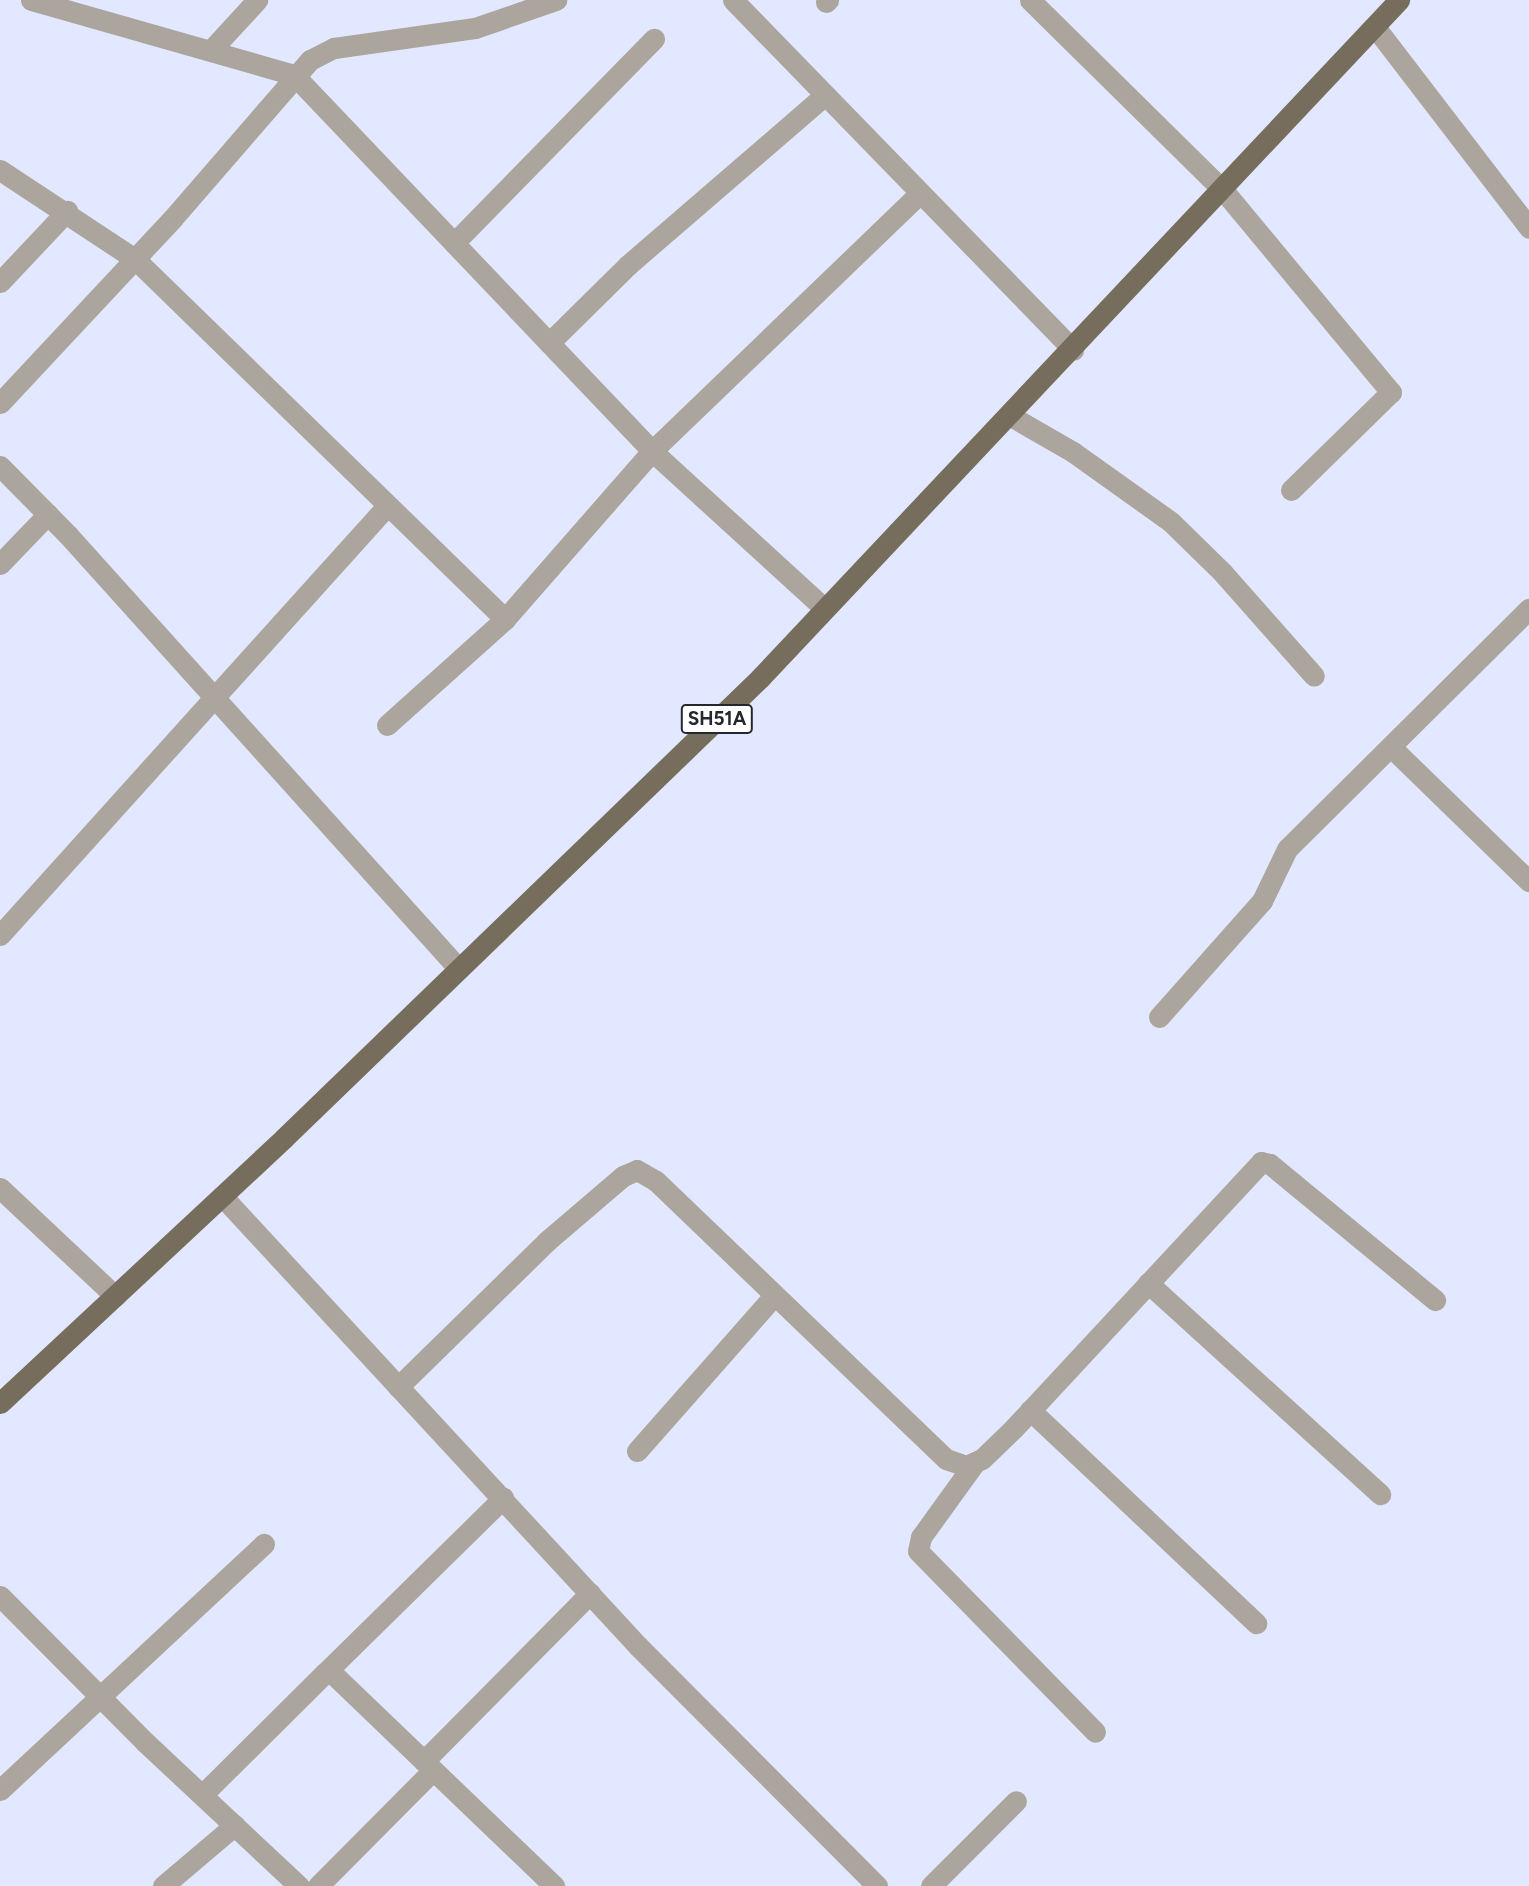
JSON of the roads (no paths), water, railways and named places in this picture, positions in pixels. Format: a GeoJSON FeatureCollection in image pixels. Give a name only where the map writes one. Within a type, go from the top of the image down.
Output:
{"type":"FeatureCollection","features":[{"type":"Feature","properties":{"kind":"main road","name":"SH51A"},"geometry":{"type":"LineString","coordinates":[[0,1403],[222,1196],[760,678],[823,607],[1073,350],[1399,0]]}},
{"type":"Feature","properties":{"kind":"street"},"geometry":{"type":"LineString","coordinates":[[31,0],[212,48],[294,75],[653,451],[823,607]]}},
{"type":"Feature","properties":{"kind":"street"},"geometry":{"type":"LineString","coordinates":[[212,48],[257,0]]}},
{"type":"Feature","properties":{"kind":"street"},"geometry":{"type":"LineString","coordinates":[[0,403],[135,260],[294,75],[316,55],[334,48],[475,28],[556,0]]}},
{"type":"Feature","properties":{"kind":"street"},"geometry":{"type":"LineString","coordinates":[[733,0],[918,195],[1073,350]]}},
{"type":"Feature","properties":{"kind":"street"},"geometry":{"type":"LineString","coordinates":[[1030,0],[1223,190],[1391,392],[1291,491]]}},
{"type":"Feature","properties":{"kind":"street"},"geometry":{"type":"LineString","coordinates":[[1375,27],[1529,228]]}},
{"type":"Feature","properties":{"kind":"street"},"geometry":{"type":"LineString","coordinates":[[454,243],[654,39]]}},
{"type":"Feature","properties":{"kind":"street"},"geometry":{"type":"LineString","coordinates":[[550,343],[636,257],[824,96]]}},
{"type":"Feature","properties":{"kind":"street"},"geometry":{"type":"LineString","coordinates":[[0,170],[67,211],[135,260],[505,619]]}},
{"type":"Feature","properties":{"kind":"street"},"geometry":{"type":"LineString","coordinates":[[387,725],[505,619],[653,451],[918,195]]}},
{"type":"Feature","properties":{"kind":"street"},"geometry":{"type":"LineString","coordinates":[[0,282],[67,211]]}},
{"type":"Feature","properties":{"kind":"street"},"geometry":{"type":"LineString","coordinates":[[1009,415],[1073,452],[1171,522],[1223,573],[1314,676]]}},
{"type":"Feature","properties":{"kind":"street"},"geometry":{"type":"LineString","coordinates":[[0,466],[48,514],[459,969]]}},
{"type":"Feature","properties":{"kind":"street"},"geometry":{"type":"LineString","coordinates":[[0,935],[387,506]]}},
{"type":"Feature","properties":{"kind":"street"},"geometry":{"type":"LineString","coordinates":[[0,564],[48,514]]}},
{"type":"Feature","properties":{"kind":"street"},"geometry":{"type":"LineString","coordinates":[[1159,1017],[1262,901],[1287,849],[1392,748],[1529,609]]}},
{"type":"Feature","properties":{"kind":"street"},"geometry":{"type":"LineString","coordinates":[[1392,748],[1529,881]]}},
{"type":"Feature","properties":{"kind":"street"},"geometry":{"type":"LineString","coordinates":[[1095,1732],[918,1551],[921,1537],[973,1465],[1030,1410],[1264,1161],[1435,1300]]}},
{"type":"Feature","properties":{"kind":"street"},"geometry":{"type":"LineString","coordinates":[[398,1387],[547,1241],[632,1171],[650,1175],[774,1297],[946,1459],[973,1465]]}},
{"type":"Feature","properties":{"kind":"street"},"geometry":{"type":"LineString","coordinates":[[0,1188],[115,1296]]}},
{"type":"Feature","properties":{"kind":"street"},"geometry":{"type":"LineString","coordinates":[[222,1196],[590,1593],[877,1886]]}},
{"type":"Feature","properties":{"kind":"street"},"geometry":{"type":"LineString","coordinates":[[1148,1283],[1380,1494]]}},
{"type":"Feature","properties":{"kind":"street"},"geometry":{"type":"LineString","coordinates":[[638,1451],[774,1297]]}},
{"type":"Feature","properties":{"kind":"street"},"geometry":{"type":"LineString","coordinates":[[1030,1410],[1256,1623]]}},
{"type":"Feature","properties":{"kind":"street"},"geometry":{"type":"LineString","coordinates":[[203,1794],[503,1498]]}},
{"type":"Feature","properties":{"kind":"street"},"geometry":{"type":"LineString","coordinates":[[0,1790],[102,1698],[264,1544]]}},
{"type":"Feature","properties":{"kind":"street"},"geometry":{"type":"LineString","coordinates":[[318,1886],[590,1593]]}},
{"type":"Feature","properties":{"kind":"street"},"geometry":{"type":"LineString","coordinates":[[0,1596],[102,1698],[299,1886]]}},
{"type":"Feature","properties":{"kind":"street"},"geometry":{"type":"LineString","coordinates":[[325,1674],[335,1675],[555,1886]]}},
{"type":"Feature","properties":{"kind":"street"},"geometry":{"type":"LineString","coordinates":[[931,1886],[1016,1801]]}},
{"type":"Feature","properties":{"kind":"street"},"geometry":{"type":"LineString","coordinates":[[163,1886],[235,1825]]}}]}
